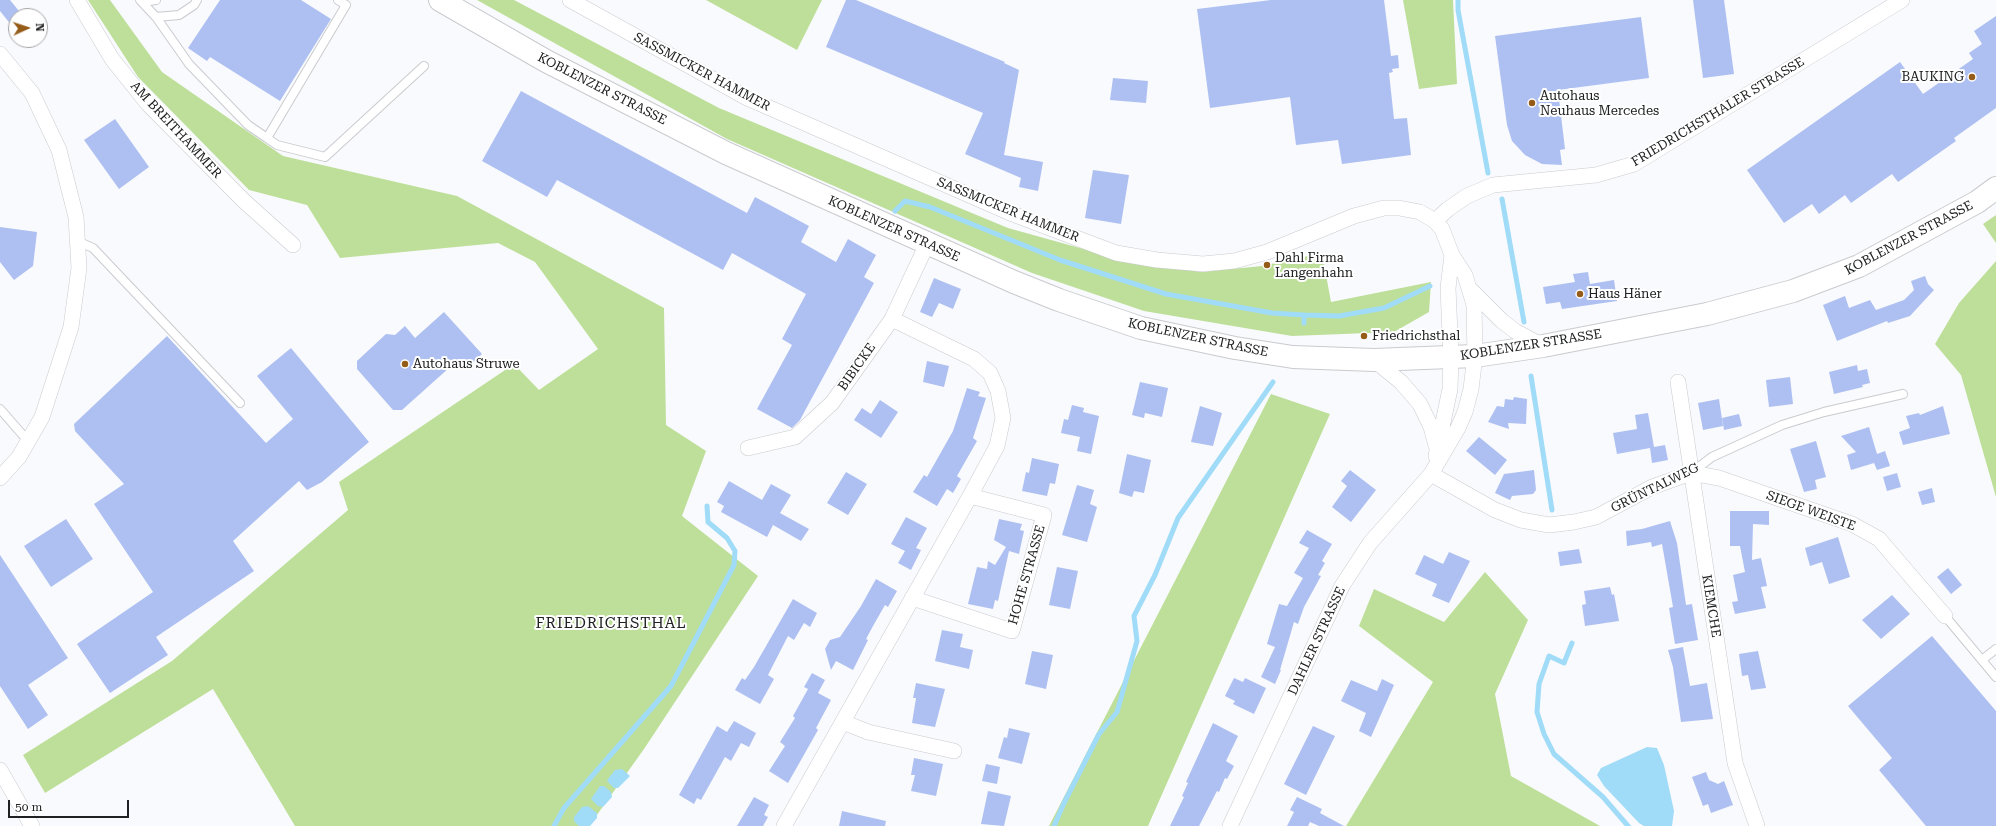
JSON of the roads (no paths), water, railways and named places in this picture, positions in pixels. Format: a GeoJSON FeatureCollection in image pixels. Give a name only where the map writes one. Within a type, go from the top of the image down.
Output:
{"type":"FeatureCollection","features":[{"type":"Feature","properties":{"kind":"main road","name":"KOBLENZER STRASSE"},"geometry":{"type":"LineString","coordinates":[[440,0],[546,61],[726,153],[927,244],[1059,300],[1140,328],[1235,348],[1285,356],[1318,359],[1374,360],[1475,356],[1542,346],[1707,314],[1793,292],[1830,279],[1886,253],[1977,202],[1996,188]]}},
{"type":"Feature","properties":{"kind":"street","name":"AM BREITHAMMER"},"geometry":{"type":"LineString","coordinates":[[77,0],[112,59],[148,104],[244,201],[293,245]]}},
{"type":"Feature","properties":{"kind":"street","name":"SASSMICKER HAMMER"},"geometry":{"type":"LineString","coordinates":[[570,0],[747,98],[1010,213],[1116,253],[1157,260],[1203,264],[1234,261],[1266,252],[1371,210],[1384,208],[1410,209],[1420,212],[1435,221],[1442,229],[1452,255],[1465,275],[1471,290],[1476,323],[1475,356]]}},
{"type":"Feature","properties":{"kind":"street","name":"FRIEDRICHSTHALER STRASSE"},"geometry":{"type":"LineString","coordinates":[[1435,221],[1448,209],[1467,196],[1493,185],[1596,175],[1634,164],[1902,0]]}},
{"type":"Feature","properties":{"kind":"street"},"geometry":{"type":"LineString","coordinates":[[0,54],[32,93],[59,150],[76,217],[79,268],[71,327],[42,417],[19,457],[0,478]]}},
{"type":"Feature","properties":{"kind":"street","name":"BIBICKE"},"geometry":{"type":"LineString","coordinates":[[748,448],[796,437],[832,403],[892,319],[927,244]]}},
{"type":"Feature","properties":{"kind":"street","name":"SASSMICKER HAMMER"},"geometry":{"type":"LineString","coordinates":[[1451,357],[1448,288],[1452,255]]}},
{"type":"Feature","properties":{"kind":"street","name":"SASSMICKER HAMMER"},"geometry":{"type":"LineString","coordinates":[[1471,290],[1502,321],[1515,331],[1542,346]]}},
{"type":"Feature","properties":{"kind":"street"},"geometry":{"type":"LineString","coordinates":[[784,826],[997,446],[1003,418],[998,391],[990,373],[974,359],[892,319]]}},
{"type":"Feature","properties":{"kind":"street","name":"DAHLER STRASSE"},"geometry":{"type":"LineString","coordinates":[[1230,826],[1342,586],[1370,543],[1431,474],[1458,428],[1465,412],[1471,389],[1475,356]]}},
{"type":"Feature","properties":{"kind":"street","name":"DAHLER STRASSE"},"geometry":{"type":"LineString","coordinates":[[1431,474],[1438,452],[1450,389],[1451,357]]}},
{"type":"Feature","properties":{"kind":"street"},"geometry":{"type":"LineString","coordinates":[[1374,360],[1402,382],[1420,404],[1431,427],[1438,452]]}},
{"type":"Feature","properties":{"kind":"street","name":"KIEMCHE"},"geometry":{"type":"LineString","coordinates":[[1678,382],[1690,473],[1735,763],[1757,826]]}},
{"type":"Feature","properties":{"kind":"street","name":"GRÜNTALWEG"},"geometry":{"type":"LineString","coordinates":[[1431,474],[1495,510],[1521,520],[1550,525],[1596,517],[1652,487],[1690,473]]}},
{"type":"Feature","properties":{"kind":"street","name":"SIEGE WEISTE"},"geometry":{"type":"LineString","coordinates":[[1690,473],[1719,478],[1852,524],[1879,539],[1945,616]]}},
{"type":"Feature","properties":{"kind":"street","name":"HOHE STRASSE"},"geometry":{"type":"LineString","coordinates":[[912,598],[1012,630],[1044,515],[970,496]]}},
{"type":"Feature","properties":{"kind":"street"},"geometry":{"type":"LineString","coordinates":[[843,722],[868,732],[954,751]]}},
{"type":"Feature","properties":{"kind":"street"},"geometry":{"type":"LineString","coordinates":[[0,770],[32,826]]}},
{"type":"Feature","properties":{"kind":"lane"},"geometry":{"type":"LineString","coordinates":[[142,1],[156,0]]}},
{"type":"Feature","properties":{"kind":"lane"},"geometry":{"type":"LineString","coordinates":[[156,17],[179,15],[194,5],[198,0]]}},
{"type":"Feature","properties":{"kind":"lane"},"geometry":{"type":"LineString","coordinates":[[267,138],[346,5],[338,0]]}},
{"type":"Feature","properties":{"kind":"lane"},"geometry":{"type":"LineString","coordinates":[[142,1],[156,17],[189,64],[248,125],[277,145],[325,157],[424,66]]}},
{"type":"Feature","properties":{"kind":"lane"},"geometry":{"type":"LineString","coordinates":[[77,240],[93,248],[240,403]]}},
{"type":"Feature","properties":{"kind":"lane","name":"GRÜNTALWEG"},"geometry":{"type":"LineString","coordinates":[[1690,473],[1712,457],[1782,425],[1824,412],[1903,394]]}},
{"type":"Feature","properties":{"kind":"lane"},"geometry":{"type":"LineString","coordinates":[[0,409],[28,441]]}},
{"type":"Feature","properties":{"kind":"lane"},"geometry":{"type":"LineString","coordinates":[[1945,616],[1996,677]]}},
{"type":"Feature","properties":{"kind":"lane"},"geometry":{"type":"LineString","coordinates":[[1982,660],[1996,649]]}},
{"type":"Feature","properties":{"kind":"water"},"geometry":{"type":"Polygon","coordinates":[[[1647,747],[1657,748],[1664,765],[1674,811],[1672,826],[1644,826],[1639,823],[1604,786],[1597,775],[1601,768],[1647,747]]]}},
{"type":"Feature","properties":{"kind":"water"},"geometry":{"type":"Polygon","coordinates":[[[622,769],[630,776],[618,788],[614,788],[607,781],[615,770],[622,769]]]}},
{"type":"Feature","properties":{"kind":"water"},"geometry":{"type":"Polygon","coordinates":[[[600,786],[604,786],[611,792],[612,797],[603,807],[598,806],[591,799],[600,786]]]}},
{"type":"Feature","properties":{"kind":"water"},"geometry":{"type":"Polygon","coordinates":[[[588,806],[597,813],[597,818],[590,826],[579,826],[574,821],[574,817],[582,807],[588,806]]]}},
{"type":"Feature","properties":{"kind":"waterway"},"geometry":{"type":"LineString","coordinates":[[1458,0],[1458,10],[1488,173]]}},
{"type":"Feature","properties":{"kind":"waterway"},"geometry":{"type":"LineString","coordinates":[[1502,199],[1524,322]]}},
{"type":"Feature","properties":{"kind":"waterway"},"geometry":{"type":"LineString","coordinates":[[895,211],[905,201],[930,207],[1060,260],[1166,294],[1272,313],[1304,315]]}},
{"type":"Feature","properties":{"kind":"waterway"},"geometry":{"type":"LineString","coordinates":[[1304,323],[1304,315],[1339,316],[1384,308],[1430,286]]}},
{"type":"Feature","properties":{"kind":"waterway"},"geometry":{"type":"LineString","coordinates":[[1531,376],[1552,510]]}},
{"type":"Feature","properties":{"kind":"waterway"},"geometry":{"type":"LineString","coordinates":[[1054,826],[1099,734],[1117,712],[1137,641],[1134,616],[1155,575],[1178,518],[1273,382]]}},
{"type":"Feature","properties":{"kind":"waterway"},"geometry":{"type":"LineString","coordinates":[[554,826],[564,808],[671,686],[734,565],[735,551],[727,538],[708,522],[707,506]]}},
{"type":"Feature","properties":{"kind":"waterway"},"geometry":{"type":"LineString","coordinates":[[1572,643],[1564,663],[1549,656],[1539,684],[1537,712],[1544,734],[1554,754],[1603,797],[1628,826]]}},
{"type":"Feature","properties":{"kind":"place","name":"BAUKING"},"geometry":{"type":"Point","coordinates":[1972,77]}},
{"type":"Feature","properties":{"kind":"place","name":"Autohaus Neuhaus Mercedes"},"geometry":{"type":"Point","coordinates":[1532,103]}},
{"type":"Feature","properties":{"kind":"place","name":"Dahl Firma Langenhahn"},"geometry":{"type":"Point","coordinates":[1267,265]}},
{"type":"Feature","properties":{"kind":"place","name":"Haus Häner"},"geometry":{"type":"Point","coordinates":[1580,294]}},
{"type":"Feature","properties":{"kind":"place","name":"Friedrichsthal"},"geometry":{"type":"Point","coordinates":[1364,336]}},
{"type":"Feature","properties":{"kind":"place","name":"Autohaus Struwe"},"geometry":{"type":"Point","coordinates":[405,364]}},
{"type":"Feature","properties":{"kind":"district","name":"FRIEDRICHSTHAL"},"geometry":{"type":"Point","coordinates":[611,624]}}]}
